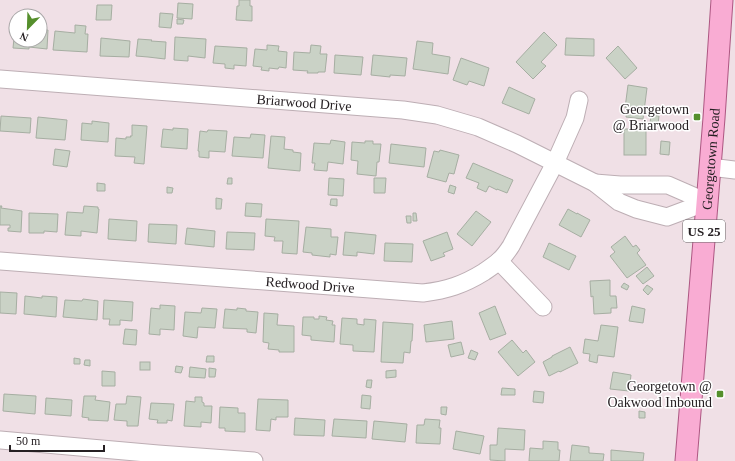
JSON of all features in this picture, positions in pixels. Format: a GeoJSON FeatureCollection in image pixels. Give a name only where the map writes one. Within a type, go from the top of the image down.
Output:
{"type":"FeatureCollection","features":[{"type":"Feature","properties":{"kind":"main road","name":"Georgetown Road"},"geometry":{"type":"LineString","coordinates":[[686,461],[714,118],[726,4]]}},
{"type":"Feature","properties":{"kind":"street","name":"Briarwood Drive"},"geometry":{"type":"LineString","coordinates":[[0,79],[403,110],[437,115],[478,127],[517,144],[595,183],[618,202],[636,209],[667,217],[707,202]]}},
{"type":"Feature","properties":{"kind":"street","name":"Redwood Drive"},"geometry":{"type":"LineString","coordinates":[[0,261],[422,293],[454,287],[471,280],[499,262],[505,256],[555,163],[575,118],[579,100]]}},
{"type":"Feature","properties":{"kind":"street"},"geometry":{"type":"LineString","coordinates":[[710,167],[735,170]]}},
{"type":"Feature","properties":{"kind":"street","name":"Briarwood Drive"},"geometry":{"type":"LineString","coordinates":[[595,183],[620,185],[668,185],[707,202]]}},
{"type":"Feature","properties":{"kind":"street"},"geometry":{"type":"LineString","coordinates":[[499,262],[543,307]]}},
{"type":"Feature","properties":{"kind":"street"},"geometry":{"type":"LineString","coordinates":[[0,440],[158,458],[254,461]]}},
{"type":"Feature","properties":{"kind":"building"},"geometry":{"type":"Polygon","coordinates":[[[239,0],[250,0],[250,6],[252,6],[252,21],[236,20],[239,0]]]}},
{"type":"Feature","properties":{"kind":"building"},"geometry":{"type":"Polygon","coordinates":[[[178,3],[193,4],[192,19],[177,18],[178,3]]]}},
{"type":"Feature","properties":{"kind":"building"},"geometry":{"type":"Polygon","coordinates":[[[97,5],[112,5],[111,20],[96,20],[97,5]]]}},
{"type":"Feature","properties":{"kind":"building"},"geometry":{"type":"Polygon","coordinates":[[[160,13],[173,14],[171,28],[159,27],[160,13]]]}},
{"type":"Feature","properties":{"kind":"building"},"geometry":{"type":"Polygon","coordinates":[[[177,19],[184,20],[183,24],[177,24],[177,19]]]}},
{"type":"Feature","properties":{"kind":"building"},"geometry":{"type":"Polygon","coordinates":[[[75,25],[86,26],[85,34],[88,34],[87,52],[53,50],[55,31],[75,33],[75,25]]]}},
{"type":"Feature","properties":{"kind":"building"},"geometry":{"type":"Polygon","coordinates":[[[544,32],[557,45],[541,62],[546,66],[533,79],[516,62],[544,32]]]}},
{"type":"Feature","properties":{"kind":"building"},"geometry":{"type":"Polygon","coordinates":[[[175,37],[206,39],[205,58],[188,56],[188,61],[174,60],[175,37]]]}},
{"type":"Feature","properties":{"kind":"building"},"geometry":{"type":"Polygon","coordinates":[[[101,38],[130,41],[129,57],[100,56],[101,38]]]}},
{"type":"Feature","properties":{"kind":"building"},"geometry":{"type":"Polygon","coordinates":[[[566,38],[594,39],[594,56],[565,55],[566,38]]]}},
{"type":"Feature","properties":{"kind":"building"},"geometry":{"type":"Polygon","coordinates":[[[138,39],[166,42],[165,59],[136,56],[138,39]]]}},
{"type":"Feature","properties":{"kind":"building"},"geometry":{"type":"Polygon","coordinates":[[[417,41],[433,43],[432,54],[450,57],[448,74],[413,69],[417,41]]]}},
{"type":"Feature","properties":{"kind":"building"},"geometry":{"type":"Polygon","coordinates":[[[267,45],[279,46],[278,51],[287,52],[286,68],[269,68],[269,71],[261,70],[262,67],[253,66],[255,49],[267,50],[267,45]]]}},
{"type":"Feature","properties":{"kind":"building"},"geometry":{"type":"Polygon","coordinates":[[[311,45],[321,46],[320,54],[327,54],[325,72],[307,73],[308,71],[293,70],[294,52],[310,53],[311,45]]]}},
{"type":"Feature","properties":{"kind":"building"},"geometry":{"type":"Polygon","coordinates":[[[215,46],[247,48],[246,66],[234,65],[234,69],[225,68],[225,64],[213,63],[215,46]]]}},
{"type":"Feature","properties":{"kind":"building"},"geometry":{"type":"Polygon","coordinates":[[[618,46],[637,68],[625,79],[606,58],[618,46]]]}},
{"type":"Feature","properties":{"kind":"building"},"geometry":{"type":"Polygon","coordinates":[[[335,55],[363,57],[361,75],[334,73],[335,55]]]}},
{"type":"Feature","properties":{"kind":"building"},"geometry":{"type":"Polygon","coordinates":[[[373,55],[407,58],[405,76],[390,75],[390,77],[371,75],[373,55]]]}},
{"type":"Feature","properties":{"kind":"building"},"geometry":{"type":"Polygon","coordinates":[[[461,58],[489,68],[484,86],[469,81],[467,85],[453,80],[461,58]]]}},
{"type":"Feature","properties":{"kind":"building"},"geometry":{"type":"Polygon","coordinates":[[[628,85],[647,88],[643,119],[626,117],[627,108],[625,108],[628,85]]]}},
{"type":"Feature","properties":{"kind":"building"},"geometry":{"type":"Polygon","coordinates":[[[509,87],[535,99],[529,114],[502,103],[509,87]]]}},
{"type":"Feature","properties":{"kind":"building"},"geometry":{"type":"Polygon","coordinates":[[[651,115],[659,116],[658,124],[650,123],[651,115]]]}},
{"type":"Feature","properties":{"kind":"building"},"geometry":{"type":"Polygon","coordinates":[[[1,116],[31,118],[30,133],[0,131],[1,116]]]}},
{"type":"Feature","properties":{"kind":"building"},"geometry":{"type":"Polygon","coordinates":[[[38,117],[67,120],[65,140],[36,138],[38,117]]]}},
{"type":"Feature","properties":{"kind":"building"},"geometry":{"type":"Polygon","coordinates":[[[92,121],[109,123],[108,142],[81,140],[82,123],[92,124],[92,121]]]}},
{"type":"Feature","properties":{"kind":"building"},"geometry":{"type":"Polygon","coordinates":[[[132,125],[147,126],[144,164],[134,163],[135,157],[115,156],[116,138],[126,139],[126,137],[131,137],[132,125]]]}},
{"type":"Feature","properties":{"kind":"building"},"geometry":{"type":"Polygon","coordinates":[[[173,128],[188,129],[187,149],[161,147],[163,129],[173,130],[173,128]]]}},
{"type":"Feature","properties":{"kind":"building"},"geometry":{"type":"Polygon","coordinates":[[[624,129],[646,129],[646,155],[624,155],[624,129]]]}},
{"type":"Feature","properties":{"kind":"building"},"geometry":{"type":"Polygon","coordinates":[[[208,130],[227,131],[225,152],[209,151],[209,158],[199,157],[198,151],[200,131],[207,132],[208,130]]]}},
{"type":"Feature","properties":{"kind":"building"},"geometry":{"type":"Polygon","coordinates":[[[251,134],[265,135],[263,158],[232,156],[234,137],[250,138],[251,134]]]}},
{"type":"Feature","properties":{"kind":"building"},"geometry":{"type":"Polygon","coordinates":[[[271,136],[285,137],[284,149],[301,153],[300,171],[268,168],[271,136]]]}},
{"type":"Feature","properties":{"kind":"building"},"geometry":{"type":"Polygon","coordinates":[[[331,140],[345,142],[343,164],[328,162],[327,171],[314,170],[315,163],[312,163],[314,143],[330,144],[331,140]]]}},
{"type":"Feature","properties":{"kind":"building"},"geometry":{"type":"Polygon","coordinates":[[[365,141],[373,141],[373,144],[381,144],[376,176],[357,174],[358,161],[351,160],[352,142],[365,143],[365,141]]]}},
{"type":"Feature","properties":{"kind":"building"},"geometry":{"type":"Polygon","coordinates":[[[661,141],[670,142],[669,155],[660,154],[661,141]]]}},
{"type":"Feature","properties":{"kind":"building"},"geometry":{"type":"Polygon","coordinates":[[[391,144],[426,148],[424,167],[389,163],[391,144]]]}},
{"type":"Feature","properties":{"kind":"building"},"geometry":{"type":"Polygon","coordinates":[[[55,149],[70,151],[67,167],[53,165],[55,149]]]}},
{"type":"Feature","properties":{"kind":"building"},"geometry":{"type":"Polygon","coordinates":[[[440,150],[459,155],[454,174],[449,173],[446,182],[427,177],[434,151],[439,152],[440,150]]]}},
{"type":"Feature","properties":{"kind":"building"},"geometry":{"type":"Polygon","coordinates":[[[473,163],[513,180],[507,193],[489,186],[486,192],[477,188],[479,183],[466,178],[473,163]]]}},
{"type":"Feature","properties":{"kind":"building"},"geometry":{"type":"Polygon","coordinates":[[[228,178],[232,178],[232,184],[227,184],[228,178]]]}},
{"type":"Feature","properties":{"kind":"building"},"geometry":{"type":"Polygon","coordinates":[[[329,178],[344,179],[343,196],[328,195],[329,178]]]}},
{"type":"Feature","properties":{"kind":"building"},"geometry":{"type":"Polygon","coordinates":[[[374,178],[386,178],[385,193],[374,193],[374,178]]]}},
{"type":"Feature","properties":{"kind":"building"},"geometry":{"type":"Polygon","coordinates":[[[97,183],[105,184],[105,191],[97,191],[97,183]]]}},
{"type":"Feature","properties":{"kind":"building"},"geometry":{"type":"Polygon","coordinates":[[[450,185],[456,187],[454,194],[448,192],[450,185]]]}},
{"type":"Feature","properties":{"kind":"building"},"geometry":{"type":"Polygon","coordinates":[[[167,187],[173,188],[172,193],[167,193],[167,187]]]}},
{"type":"Feature","properties":{"kind":"building"},"geometry":{"type":"Polygon","coordinates":[[[216,198],[222,199],[221,209],[216,209],[216,198]]]}},
{"type":"Feature","properties":{"kind":"building"},"geometry":{"type":"Polygon","coordinates":[[[331,199],[337,199],[337,206],[330,205],[331,199]]]}},
{"type":"Feature","properties":{"kind":"building"},"geometry":{"type":"Polygon","coordinates":[[[246,203],[262,204],[261,217],[245,216],[246,203]]]}},
{"type":"Feature","properties":{"kind":"building"},"geometry":{"type":"Polygon","coordinates":[[[0,206],[2,206],[1,208],[22,211],[21,232],[8,231],[10,225],[0,225],[0,206]]]}},
{"type":"Feature","properties":{"kind":"building"},"geometry":{"type":"Polygon","coordinates":[[[84,206],[98,207],[99,209],[97,233],[81,231],[81,236],[65,235],[67,212],[83,213],[84,206]]]}},
{"type":"Feature","properties":{"kind":"building"},"geometry":{"type":"Polygon","coordinates":[[[568,209],[590,220],[581,237],[559,225],[568,209]]]}},
{"type":"Feature","properties":{"kind":"building"},"geometry":{"type":"Polygon","coordinates":[[[476,211],[491,222],[472,246],[457,234],[476,211]]]}},
{"type":"Feature","properties":{"kind":"building"},"geometry":{"type":"Polygon","coordinates":[[[29,213],[58,214],[57,232],[44,231],[44,233],[29,233],[29,213]]]}},
{"type":"Feature","properties":{"kind":"building"},"geometry":{"type":"Polygon","coordinates":[[[413,213],[416,213],[417,221],[413,221],[413,213]]]}},
{"type":"Feature","properties":{"kind":"building"},"geometry":{"type":"Polygon","coordinates":[[[406,216],[411,216],[411,223],[407,223],[406,216]]]}},
{"type":"Feature","properties":{"kind":"building"},"geometry":{"type":"Polygon","coordinates":[[[109,219],[137,221],[136,241],[108,239],[109,219]]]}},
{"type":"Feature","properties":{"kind":"building"},"geometry":{"type":"Polygon","coordinates":[[[266,219],[299,221],[297,254],[282,253],[283,241],[274,241],[275,237],[265,236],[266,219]]]}},
{"type":"Feature","properties":{"kind":"building"},"geometry":{"type":"Polygon","coordinates":[[[149,224],[177,225],[176,244],[148,242],[149,224]]]}},
{"type":"Feature","properties":{"kind":"building"},"geometry":{"type":"Polygon","coordinates":[[[306,227],[331,229],[331,237],[338,237],[336,255],[330,254],[330,257],[312,255],[312,253],[303,252],[306,227]]]}},
{"type":"Feature","properties":{"kind":"building"},"geometry":{"type":"Polygon","coordinates":[[[187,228],[215,231],[214,247],[185,244],[187,228]]]}},
{"type":"Feature","properties":{"kind":"building"},"geometry":{"type":"Polygon","coordinates":[[[227,232],[255,233],[254,250],[226,249],[227,232]]]}},
{"type":"Feature","properties":{"kind":"building"},"geometry":{"type":"Polygon","coordinates":[[[345,232],[376,235],[374,254],[357,252],[357,256],[343,255],[345,232]]]}},
{"type":"Feature","properties":{"kind":"building"},"geometry":{"type":"Polygon","coordinates":[[[447,232],[453,249],[443,253],[445,256],[431,261],[423,241],[447,232]]]}},
{"type":"Feature","properties":{"kind":"building"},"geometry":{"type":"Polygon","coordinates":[[[625,236],[633,247],[636,245],[640,250],[637,253],[646,265],[627,278],[610,256],[615,252],[611,247],[625,236]]]}},
{"type":"Feature","properties":{"kind":"building"},"geometry":{"type":"Polygon","coordinates":[[[385,243],[413,244],[412,262],[384,261],[385,243]]]}},
{"type":"Feature","properties":{"kind":"building"},"geometry":{"type":"Polygon","coordinates":[[[549,243],[576,256],[569,270],[543,257],[549,243]]]}},
{"type":"Feature","properties":{"kind":"building"},"geometry":{"type":"Polygon","coordinates":[[[647,267],[654,276],[643,284],[636,276],[647,267]]]}},
{"type":"Feature","properties":{"kind":"building"},"geometry":{"type":"Polygon","coordinates":[[[610,280],[610,296],[616,296],[617,308],[611,308],[611,313],[594,314],[590,281],[610,280]]]}},
{"type":"Feature","properties":{"kind":"building"},"geometry":{"type":"Polygon","coordinates":[[[624,283],[629,286],[627,290],[621,287],[624,283]]]}},
{"type":"Feature","properties":{"kind":"building"},"geometry":{"type":"Polygon","coordinates":[[[647,285],[653,289],[648,295],[643,290],[647,285]]]}},
{"type":"Feature","properties":{"kind":"building"},"geometry":{"type":"Polygon","coordinates":[[[0,292],[17,293],[16,314],[0,313],[0,292]]]}},
{"type":"Feature","properties":{"kind":"building"},"geometry":{"type":"Polygon","coordinates":[[[25,296],[42,298],[42,296],[57,297],[56,317],[24,314],[25,296]]]}},
{"type":"Feature","properties":{"kind":"building"},"geometry":{"type":"Polygon","coordinates":[[[83,299],[98,301],[97,320],[63,317],[65,300],[82,301],[83,299]]]}},
{"type":"Feature","properties":{"kind":"building"},"geometry":{"type":"Polygon","coordinates":[[[104,300],[133,302],[132,321],[120,320],[120,325],[109,325],[110,319],[103,319],[104,300]]]}},
{"type":"Feature","properties":{"kind":"building"},"geometry":{"type":"Polygon","coordinates":[[[160,305],[175,306],[174,330],[160,329],[160,335],[149,334],[151,308],[160,309],[160,305]]]}},
{"type":"Feature","properties":{"kind":"building"},"geometry":{"type":"Polygon","coordinates":[[[495,306],[506,334],[490,340],[479,313],[495,306]]]}},
{"type":"Feature","properties":{"kind":"building"},"geometry":{"type":"Polygon","coordinates":[[[632,306],[645,309],[643,323],[629,321],[632,306]]]}},
{"type":"Feature","properties":{"kind":"building"},"geometry":{"type":"Polygon","coordinates":[[[202,308],[217,309],[215,328],[198,327],[197,338],[183,336],[185,312],[201,313],[202,308]]]}},
{"type":"Feature","properties":{"kind":"building"},"geometry":{"type":"Polygon","coordinates":[[[237,308],[246,309],[246,311],[258,312],[256,333],[247,332],[247,329],[223,328],[225,309],[237,310],[237,308]]]}},
{"type":"Feature","properties":{"kind":"building"},"geometry":{"type":"Polygon","coordinates":[[[264,313],[278,314],[277,325],[294,326],[294,352],[279,352],[279,350],[268,349],[269,343],[263,342],[264,313]]]}},
{"type":"Feature","properties":{"kind":"building"},"geometry":{"type":"Polygon","coordinates":[[[319,316],[327,317],[326,320],[333,321],[332,325],[335,325],[334,342],[311,340],[311,336],[302,335],[303,317],[314,317],[314,319],[319,319],[319,316]]]}},
{"type":"Feature","properties":{"kind":"building"},"geometry":{"type":"Polygon","coordinates":[[[342,318],[357,319],[357,324],[364,325],[364,319],[376,320],[374,352],[353,351],[353,345],[340,344],[342,318]]]}},
{"type":"Feature","properties":{"kind":"building"},"geometry":{"type":"Polygon","coordinates":[[[452,321],[454,339],[426,342],[424,325],[452,321]]]}},
{"type":"Feature","properties":{"kind":"building"},"geometry":{"type":"Polygon","coordinates":[[[383,322],[413,324],[410,353],[404,352],[403,363],[381,362],[383,322]]]}},
{"type":"Feature","properties":{"kind":"building"},"geometry":{"type":"Polygon","coordinates":[[[601,325],[618,327],[614,357],[598,355],[597,363],[589,361],[590,354],[583,353],[585,339],[598,341],[601,325]]]}},
{"type":"Feature","properties":{"kind":"building"},"geometry":{"type":"Polygon","coordinates":[[[125,329],[137,330],[136,345],[123,344],[125,329]]]}},
{"type":"Feature","properties":{"kind":"building"},"geometry":{"type":"Polygon","coordinates":[[[512,340],[523,353],[526,350],[535,362],[518,376],[498,352],[512,340]]]}},
{"type":"Feature","properties":{"kind":"building"},"geometry":{"type":"Polygon","coordinates":[[[461,342],[464,354],[451,357],[448,345],[461,342]]]}},
{"type":"Feature","properties":{"kind":"building"},"geometry":{"type":"Polygon","coordinates":[[[570,347],[578,363],[549,376],[543,362],[570,347]]]}},
{"type":"Feature","properties":{"kind":"building"},"geometry":{"type":"Polygon","coordinates":[[[471,350],[478,353],[475,360],[468,358],[471,350]]]}},
{"type":"Feature","properties":{"kind":"building"},"geometry":{"type":"Polygon","coordinates":[[[207,356],[214,356],[214,362],[206,362],[207,356]]]}},
{"type":"Feature","properties":{"kind":"building"},"geometry":{"type":"Polygon","coordinates":[[[74,358],[80,359],[80,364],[74,364],[74,358]]]}},
{"type":"Feature","properties":{"kind":"building"},"geometry":{"type":"Polygon","coordinates":[[[85,360],[90,360],[90,366],[84,365],[85,360]]]}},
{"type":"Feature","properties":{"kind":"building"},"geometry":{"type":"Polygon","coordinates":[[[140,362],[150,362],[150,370],[140,370],[140,362]]]}},
{"type":"Feature","properties":{"kind":"building"},"geometry":{"type":"Polygon","coordinates":[[[176,366],[183,367],[181,373],[175,372],[176,366]]]}},
{"type":"Feature","properties":{"kind":"building"},"geometry":{"type":"Polygon","coordinates":[[[190,367],[206,369],[205,378],[189,377],[190,367]]]}},
{"type":"Feature","properties":{"kind":"building"},"geometry":{"type":"Polygon","coordinates":[[[209,368],[216,369],[215,377],[209,377],[209,368]]]}},
{"type":"Feature","properties":{"kind":"building"},"geometry":{"type":"Polygon","coordinates":[[[396,370],[396,377],[386,378],[386,371],[396,370]]]}},
{"type":"Feature","properties":{"kind":"building"},"geometry":{"type":"Polygon","coordinates":[[[102,371],[115,372],[115,386],[102,386],[102,371]]]}},
{"type":"Feature","properties":{"kind":"building"},"geometry":{"type":"Polygon","coordinates":[[[613,372],[631,375],[629,391],[610,389],[613,372]]]}},
{"type":"Feature","properties":{"kind":"building"},"geometry":{"type":"Polygon","coordinates":[[[367,380],[372,380],[371,388],[366,387],[367,380]]]}},
{"type":"Feature","properties":{"kind":"building"},"geometry":{"type":"Polygon","coordinates":[[[502,388],[515,389],[515,395],[501,395],[502,388]]]}},
{"type":"Feature","properties":{"kind":"building"},"geometry":{"type":"Polygon","coordinates":[[[534,391],[544,392],[543,403],[533,402],[534,391]]]}},
{"type":"Feature","properties":{"kind":"building"},"geometry":{"type":"Polygon","coordinates":[[[4,394],[36,396],[35,414],[3,411],[4,394]]]}},
{"type":"Feature","properties":{"kind":"building"},"geometry":{"type":"Polygon","coordinates":[[[362,395],[371,396],[370,409],[361,408],[362,395]]]}},
{"type":"Feature","properties":{"kind":"building"},"geometry":{"type":"Polygon","coordinates":[[[84,396],[96,396],[95,400],[110,402],[108,421],[88,420],[89,418],[82,417],[84,396]]]}},
{"type":"Feature","properties":{"kind":"building"},"geometry":{"type":"Polygon","coordinates":[[[127,396],[141,397],[138,426],[127,426],[127,421],[114,420],[116,404],[126,404],[127,396]]]}},
{"type":"Feature","properties":{"kind":"building"},"geometry":{"type":"Polygon","coordinates":[[[195,397],[202,397],[204,406],[212,406],[211,423],[201,422],[201,427],[184,426],[186,401],[195,402],[195,397]]]}},
{"type":"Feature","properties":{"kind":"building"},"geometry":{"type":"Polygon","coordinates":[[[46,398],[72,400],[71,416],[45,414],[46,398]]]}},
{"type":"Feature","properties":{"kind":"building"},"geometry":{"type":"Polygon","coordinates":[[[258,399],[288,400],[288,417],[276,417],[276,420],[271,419],[270,431],[256,430],[258,399]]]}},
{"type":"Feature","properties":{"kind":"building"},"geometry":{"type":"Polygon","coordinates":[[[151,403],[174,404],[172,421],[167,420],[167,423],[157,423],[158,420],[149,419],[151,403]]]}},
{"type":"Feature","properties":{"kind":"building"},"geometry":{"type":"Polygon","coordinates":[[[220,407],[238,408],[238,413],[245,413],[245,432],[225,431],[225,428],[219,428],[220,407]]]}},
{"type":"Feature","properties":{"kind":"building"},"geometry":{"type":"Polygon","coordinates":[[[441,407],[447,407],[446,415],[441,414],[441,407]]]}},
{"type":"Feature","properties":{"kind":"building"},"geometry":{"type":"Polygon","coordinates":[[[639,411],[645,412],[645,418],[639,418],[639,411]]]}},
{"type":"Feature","properties":{"kind":"building"},"geometry":{"type":"Polygon","coordinates":[[[295,418],[325,420],[324,436],[294,435],[295,418]]]}},
{"type":"Feature","properties":{"kind":"building"},"geometry":{"type":"Polygon","coordinates":[[[334,419],[367,421],[366,438],[332,436],[334,419]]]}},
{"type":"Feature","properties":{"kind":"building"},"geometry":{"type":"Polygon","coordinates":[[[425,419],[440,420],[440,444],[416,443],[417,425],[424,425],[425,419]]]}},
{"type":"Feature","properties":{"kind":"building"},"geometry":{"type":"Polygon","coordinates":[[[374,421],[407,424],[405,442],[372,439],[374,421]]]}},
{"type":"Feature","properties":{"kind":"building"},"geometry":{"type":"Polygon","coordinates":[[[498,428],[525,430],[524,450],[505,449],[505,461],[490,460],[490,445],[497,445],[498,428]]]}},
{"type":"Feature","properties":{"kind":"building"},"geometry":{"type":"Polygon","coordinates":[[[456,431],[484,436],[480,454],[453,449],[456,431]]]}},
{"type":"Feature","properties":{"kind":"building"},"geometry":{"type":"Polygon","coordinates":[[[543,441],[558,442],[558,450],[560,450],[559,461],[529,461],[530,448],[543,449],[543,441]]]}},
{"type":"Feature","properties":{"kind":"building"},"geometry":{"type":"Polygon","coordinates":[[[572,445],[589,447],[589,453],[604,454],[603,461],[570,461],[572,445]]]}},
{"type":"Feature","properties":{"kind":"building"},"geometry":{"type":"Polygon","coordinates":[[[611,450],[644,453],[643,461],[611,461],[611,450]]]}},
{"type":"Feature","properties":{"kind":"place","name":"Georgetown @ Briarwood"},"geometry":{"type":"Point","coordinates":[697,117]}},
{"type":"Feature","properties":{"kind":"place","name":"Georgetown @ Oakwood Inbound"},"geometry":{"type":"Point","coordinates":[720,394]}}]}
